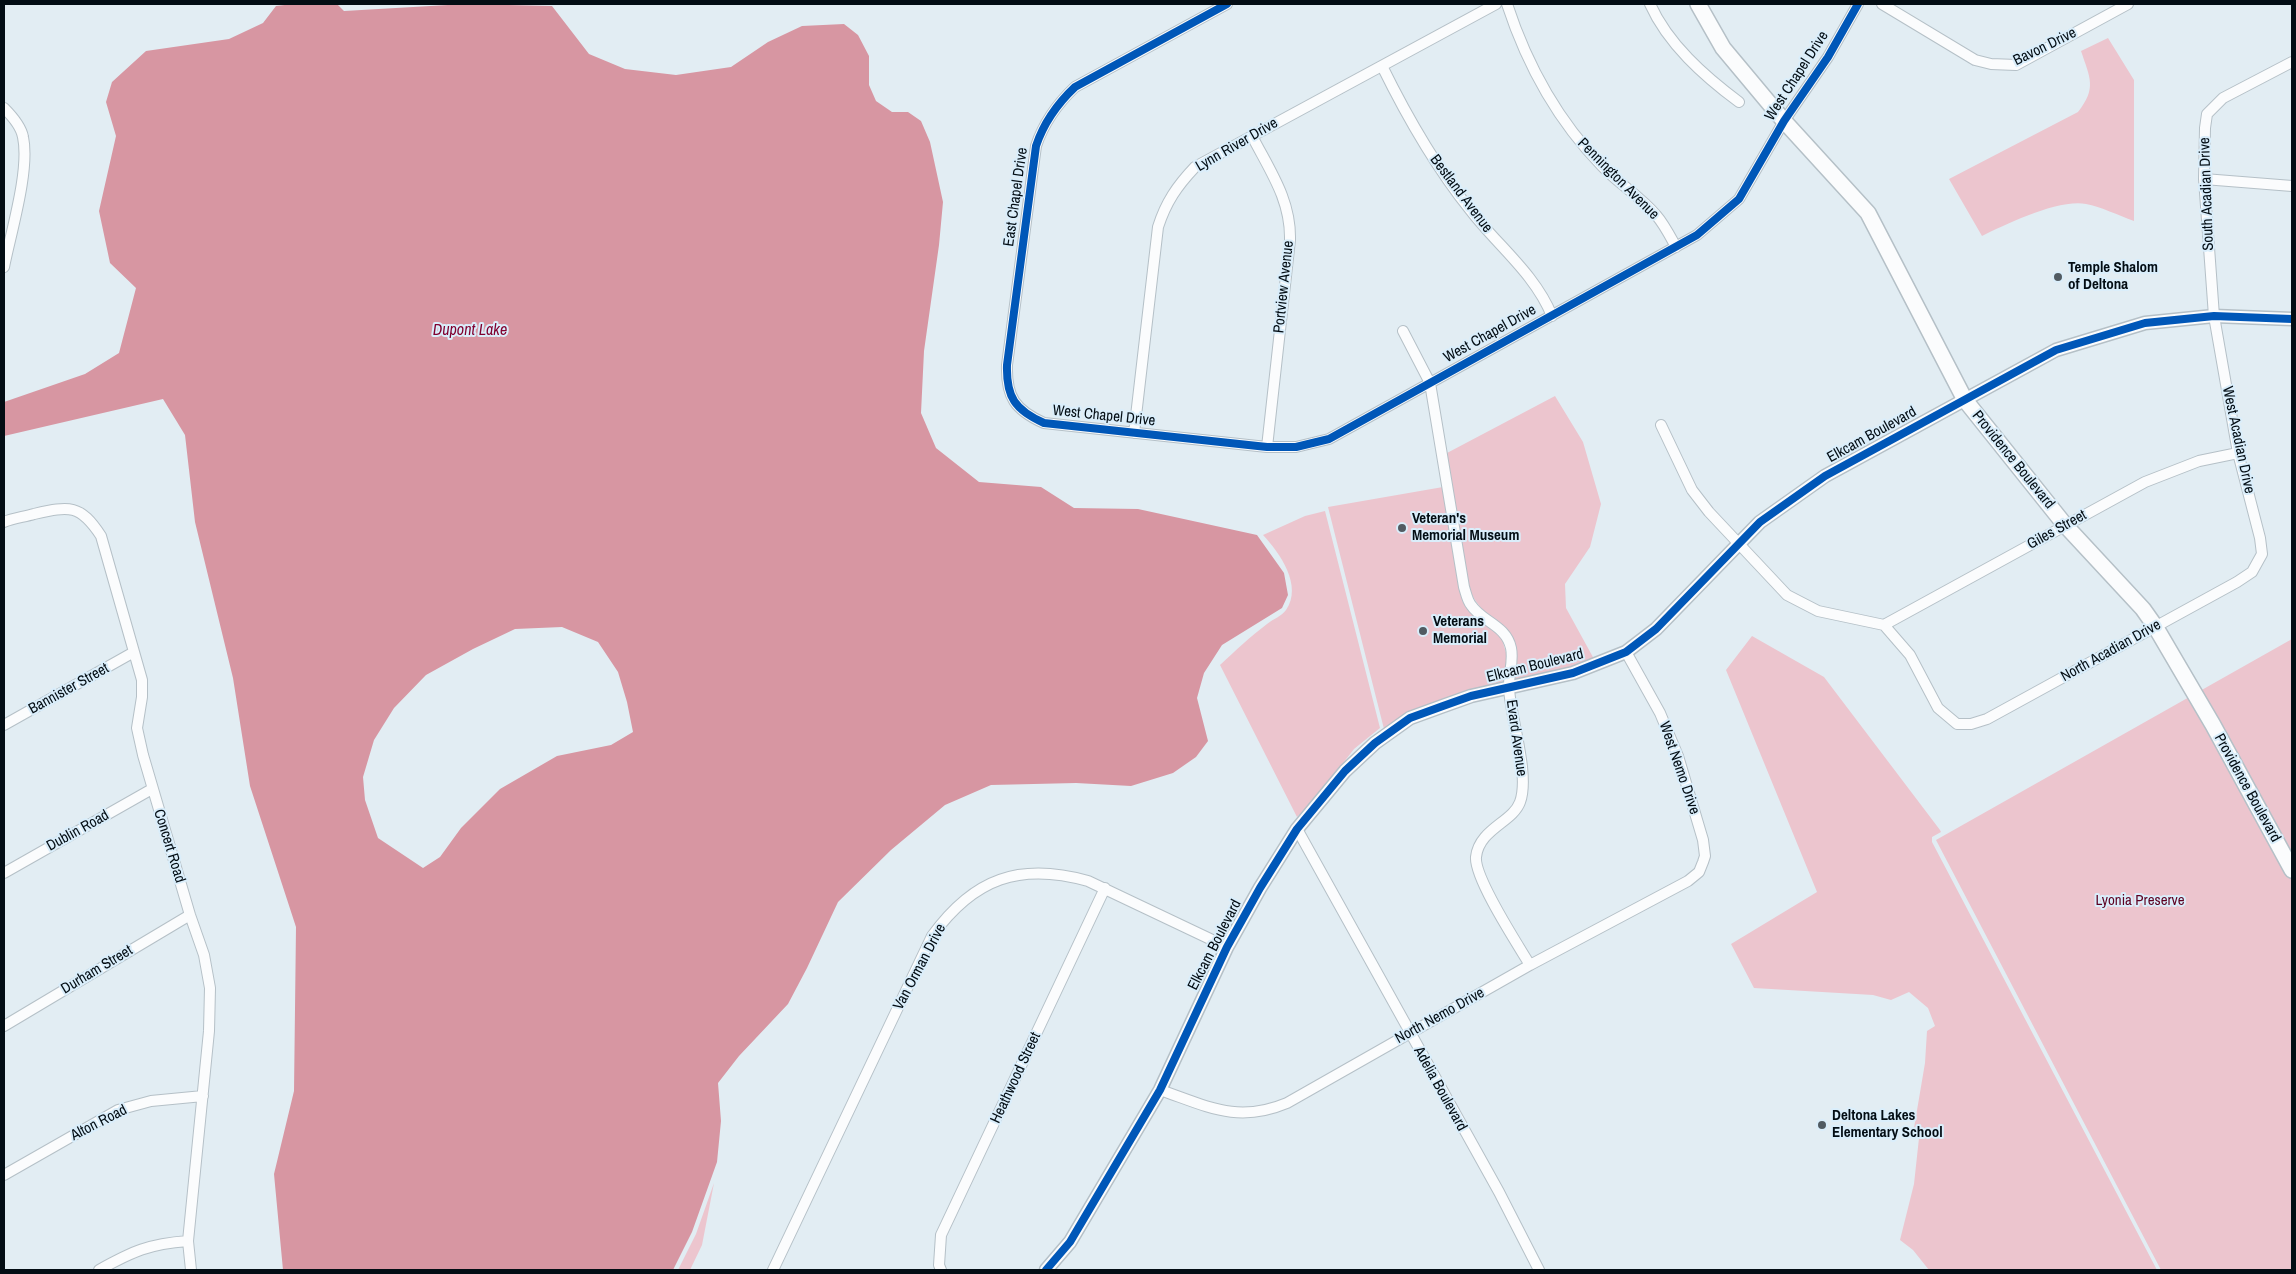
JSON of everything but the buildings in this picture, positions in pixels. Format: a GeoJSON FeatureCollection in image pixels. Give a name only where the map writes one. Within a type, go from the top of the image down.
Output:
{"type":"FeatureCollection","features":[{"type":"Feature","properties":{"kind":"main road","name":"Providence Boulevard"},"geometry":{"type":"LineString","coordinates":[[1698,4],[1722,48],[1784,121],[1868,213],[1965,400],[2066,525],[2143,609],[2155,626],[2213,725],[2292,870]]}},
{"type":"Feature","properties":{"kind":"street","name":"East Chapel Drive"},"geometry":{"type":"LineString","coordinates":[[1016,404],[1006,382],[1007,365],[1036,146],[1042,129],[1059,101],[1075,87],[1227,4]]}},
{"type":"Feature","properties":{"kind":"street","name":"Lynn River Drive"},"geometry":{"type":"LineString","coordinates":[[1134,433],[1158,227],[1164,209],[1175,189],[1195,167],[1496,4]]}},
{"type":"Feature","properties":{"kind":"street","name":"Pennington Avenue"},"geometry":{"type":"LineString","coordinates":[[1507,4],[1518,39],[1540,85],[1577,138],[1602,167],[1656,216],[1676,247]]}},
{"type":"Feature","properties":{"kind":"street"},"geometry":{"type":"LineString","coordinates":[[1650,4],[1685,55],[1709,80],[1739,102]]}},
{"type":"Feature","properties":{"kind":"street","name":"West Chapel Drive"},"geometry":{"type":"LineString","coordinates":[[1016,404],[1025,414],[1044,423],[1267,447],[1296,447],[1329,439],[1697,235],[1739,199],[1784,121],[1828,57],[1858,4]]}},
{"type":"Feature","properties":{"kind":"street","name":"Bavon Drive"},"geometry":{"type":"LineString","coordinates":[[1882,4],[1975,60],[1991,64],[2016,65],[2128,4]]}},
{"type":"Feature","properties":{"kind":"street","name":"South Acadian Drive"},"geometry":{"type":"LineString","coordinates":[[2214,316],[2204,179],[2207,114],[2223,98],[2292,62]]}},
{"type":"Feature","properties":{"kind":"street","name":"Bestland Avenue"},"geometry":{"type":"LineString","coordinates":[[1382,66],[1407,115],[1434,160],[1471,212],[1530,278],[1548,306],[1552,316]]}},
{"type":"Feature","properties":{"kind":"street"},"geometry":{"type":"LineString","coordinates":[[4,108],[13,116],[23,135],[25,160],[4,267]]}},
{"type":"Feature","properties":{"kind":"street","name":"Portview Avenue"},"geometry":{"type":"LineString","coordinates":[[1252,136],[1285,201],[1290,221],[1267,447]]}},
{"type":"Feature","properties":{"kind":"street"},"geometry":{"type":"LineString","coordinates":[[2204,179],[2292,186]]}},
{"type":"Feature","properties":{"kind":"street","name":"Elkcam Boulevard"},"geometry":{"type":"LineString","coordinates":[[1046,1270],[1070,1242],[1160,1090],[1228,947],[1260,888],[1297,829],[1345,771],[1375,743],[1410,718],[1471,696],[1573,673],[1626,652],[1656,629],[1741,544],[1760,522],[1825,476],[2056,350],[2145,323],[2214,316],[2292,319]]}},
{"type":"Feature","properties":{"kind":"street","name":"West Acadian Drive"},"geometry":{"type":"LineString","coordinates":[[2214,316],[2238,453],[2260,538],[2262,554],[2258,563]]}},
{"type":"Feature","properties":{"kind":"street","name":"Evard Avenue"},"geometry":{"type":"LineString","coordinates":[[1403,331],[1430,383],[1464,587],[1471,605],[1507,636],[1512,649],[1509,688],[1523,778],[1520,803],[1482,842],[1476,858],[1488,891],[1530,965]]}},
{"type":"Feature","properties":{"kind":"street"},"geometry":{"type":"LineString","coordinates":[[1661,425],[1692,490],[1709,512],[1787,595],[1818,611],[1884,625]]}},
{"type":"Feature","properties":{"kind":"street","name":"Giles Street"},"geometry":{"type":"LineString","coordinates":[[1884,625],[2145,482],[2199,461],[2238,453]]}},
{"type":"Feature","properties":{"kind":"street","name":"Concert Road"},"geometry":{"type":"LineString","coordinates":[[4,522],[62,508],[77,511],[89,518],[101,536],[142,680],[142,697],[137,728],[152,789],[204,955],[210,988],[209,1031],[188,1241],[191,1270]]}},
{"type":"Feature","properties":{"kind":"street","name":"North Acadian Drive"},"geometry":{"type":"LineString","coordinates":[[1884,625],[1910,655],[1938,708],[1958,724],[1971,724],[1987,719],[2237,582],[2252,572],[2258,563]]}},
{"type":"Feature","properties":{"kind":"street","name":"Bannister Street"},"geometry":{"type":"LineString","coordinates":[[4,725],[134,652]]}},
{"type":"Feature","properties":{"kind":"street","name":"West Nemo Drive"},"geometry":{"type":"LineString","coordinates":[[1626,652],[1660,713],[1678,756],[1703,840],[1705,856],[1703,862]]}},
{"type":"Feature","properties":{"kind":"street","name":"Dublin Road"},"geometry":{"type":"LineString","coordinates":[[4,872],[152,789]]}},
{"type":"Feature","properties":{"kind":"street","name":"Adelia Boulevard"},"geometry":{"type":"LineString","coordinates":[[1297,829],[1499,1192],[1539,1270]]}},
{"type":"Feature","properties":{"kind":"street","name":"North Nemo Drive"},"geometry":{"type":"LineString","coordinates":[[1160,1090],[1213,1108],[1242,1114],[1269,1110],[1287,1103],[1530,965],[1688,881],[1699,872],[1703,862]]}},
{"type":"Feature","properties":{"kind":"street","name":"Van Orman Drive"},"geometry":{"type":"LineString","coordinates":[[773,1270],[932,936],[948,914],[967,897],[992,883],[1020,874],[1043,872],[1064,874],[1105,888],[1228,947]]}},
{"type":"Feature","properties":{"kind":"street","name":"Heathwood Street"},"geometry":{"type":"LineString","coordinates":[[941,1270],[939,1265],[941,1236],[1105,888]]}},
{"type":"Feature","properties":{"kind":"street","name":"Durham Street"},"geometry":{"type":"LineString","coordinates":[[4,1026],[190,915]]}},
{"type":"Feature","properties":{"kind":"street","name":"Alton Road"},"geometry":{"type":"LineString","coordinates":[[4,1175],[118,1110],[151,1100],[203,1096]]}},
{"type":"Feature","properties":{"kind":"street"},"geometry":{"type":"LineString","coordinates":[[99,1270],[126,1255],[158,1243],[188,1241]]}},
{"type":"Feature","properties":{"kind":"green space"},"geometry":{"type":"Polygon","coordinates":[[[2108,38],[2134,80],[2134,221],[2092,205],[2075,203],[2047,209],[1982,236],[1949,179],[2078,112],[2084,104],[2090,89],[2089,76],[2081,51],[2108,38]]]}},
{"type":"Feature","properties":{"kind":"green space"},"geometry":{"type":"Polygon","coordinates":[[[1555,396],[1583,442],[1601,504],[1590,547],[1565,584],[1566,608],[1594,659],[1568,668],[1515,681],[1517,660],[1514,644],[1502,626],[1484,611],[1476,601],[1468,586],[1447,453],[1555,396]]]}},
{"type":"Feature","properties":{"kind":"green space"},"geometry":{"type":"Polygon","coordinates":[[[1443,487],[1462,598],[1501,635],[1506,653],[1507,667],[1505,679],[1496,685],[1384,729],[1328,507],[1443,487]]]}},
{"type":"Feature","properties":{"kind":"green space"},"geometry":{"type":"Polygon","coordinates":[[[1325,511],[1380,728],[1354,749],[1316,798],[1297,817],[1220,665],[1269,622],[1280,616],[1291,601],[1291,580],[1287,570],[1276,551],[1263,535],[1305,516],[1325,511]]]}},
{"type":"Feature","properties":{"kind":"green space"},"geometry":{"type":"Polygon","coordinates":[[[1752,636],[1824,677],[1940,830],[1941,832],[1932,837],[1932,842],[2157,1270],[1929,1270],[1913,1250],[1900,1240],[1914,1184],[1919,1138],[1914,1128],[1925,1063],[1927,1031],[1935,1026],[1928,1008],[1909,992],[1891,1000],[1873,995],[1754,988],[1731,944],[1817,892],[1726,670],[1752,636]]]}},
{"type":"Feature","properties":{"kind":"green space","name":"Lyonia Preserve"},"geometry":{"type":"Polygon","coordinates":[[[2292,639],[2292,1270],[2161,1270],[1936,840],[2292,639]]]}},
{"type":"Feature","properties":{"kind":"green space"},"geometry":{"type":"Polygon","coordinates":[[[714,1183],[702,1245],[690,1270],[678,1270],[696,1234],[714,1183]]]}},
{"type":"Feature","properties":{"kind":"water","name":"Dupont Lake"},"geometry":{"type":"Polygon","coordinates":[[[337,4],[344,11],[465,4],[552,6],[589,54],[625,69],[676,75],[731,67],[768,42],[802,26],[844,24],[858,35],[869,56],[869,85],[876,101],[892,112],[908,112],[921,121],[930,142],[943,202],[924,351],[921,413],[936,448],[979,482],[1041,487],[1074,508],[1138,509],[1257,535],[1284,573],[1288,595],[1282,608],[1222,645],[1204,673],[1197,698],[1208,741],[1196,757],[1173,773],[1131,786],[1076,783],[991,785],[945,805],[891,850],[838,902],[788,1004],[739,1056],[718,1083],[721,1121],[717,1162],[692,1232],[673,1270],[283,1270],[274,1174],[294,1091],[296,927],[250,786],[233,678],[195,522],[185,435],[163,399],[4,436],[4,402],[85,374],[119,353],[136,288],[110,263],[99,211],[116,136],[106,102],[112,82],[146,51],[229,39],[263,23],[276,6],[337,4]],[[562,627],[515,629],[473,649],[426,675],[394,708],[374,740],[363,777],[365,800],[378,838],[423,868],[440,857],[461,828],[500,789],[557,756],[611,745],[633,732],[618,672],[598,642],[562,627]]]}},
{"type":"Feature","properties":{"kind":"cycle path"},"geometry":{"type":"LineString","coordinates":[[1227,4],[1075,87],[1062,100],[1039,137],[1036,146],[1007,376],[1008,386],[1014,401],[1026,413],[1044,423],[1267,447],[1296,447],[1329,439],[1697,235],[1739,199],[1784,121],[1828,57],[1858,4]]}},
{"type":"Feature","properties":{"kind":"cycle path"},"geometry":{"type":"LineString","coordinates":[[1046,1270],[1070,1242],[1160,1090],[1227,947],[1260,888],[1297,829],[1345,771],[1375,743],[1410,718],[1443,706],[1471,696],[1573,673],[1626,652],[1656,629],[1760,522],[1825,476],[2056,350],[2145,323],[2214,316],[2292,319]]}},
{"type":"Feature","properties":{"kind":"place","name":"Temple Shalom of Deltona"},"geometry":{"type":"Point","coordinates":[2058,277]}},
{"type":"Feature","properties":{"kind":"place","name":"Veteran's Memorial Museum"},"geometry":{"type":"Point","coordinates":[1402,528]}},
{"type":"Feature","properties":{"kind":"place","name":"Veterans Memorial"},"geometry":{"type":"Point","coordinates":[1423,631]}},
{"type":"Feature","properties":{"kind":"place","name":"Deltona Lakes Elementary School"},"geometry":{"type":"Point","coordinates":[1822,1125]}}]}
